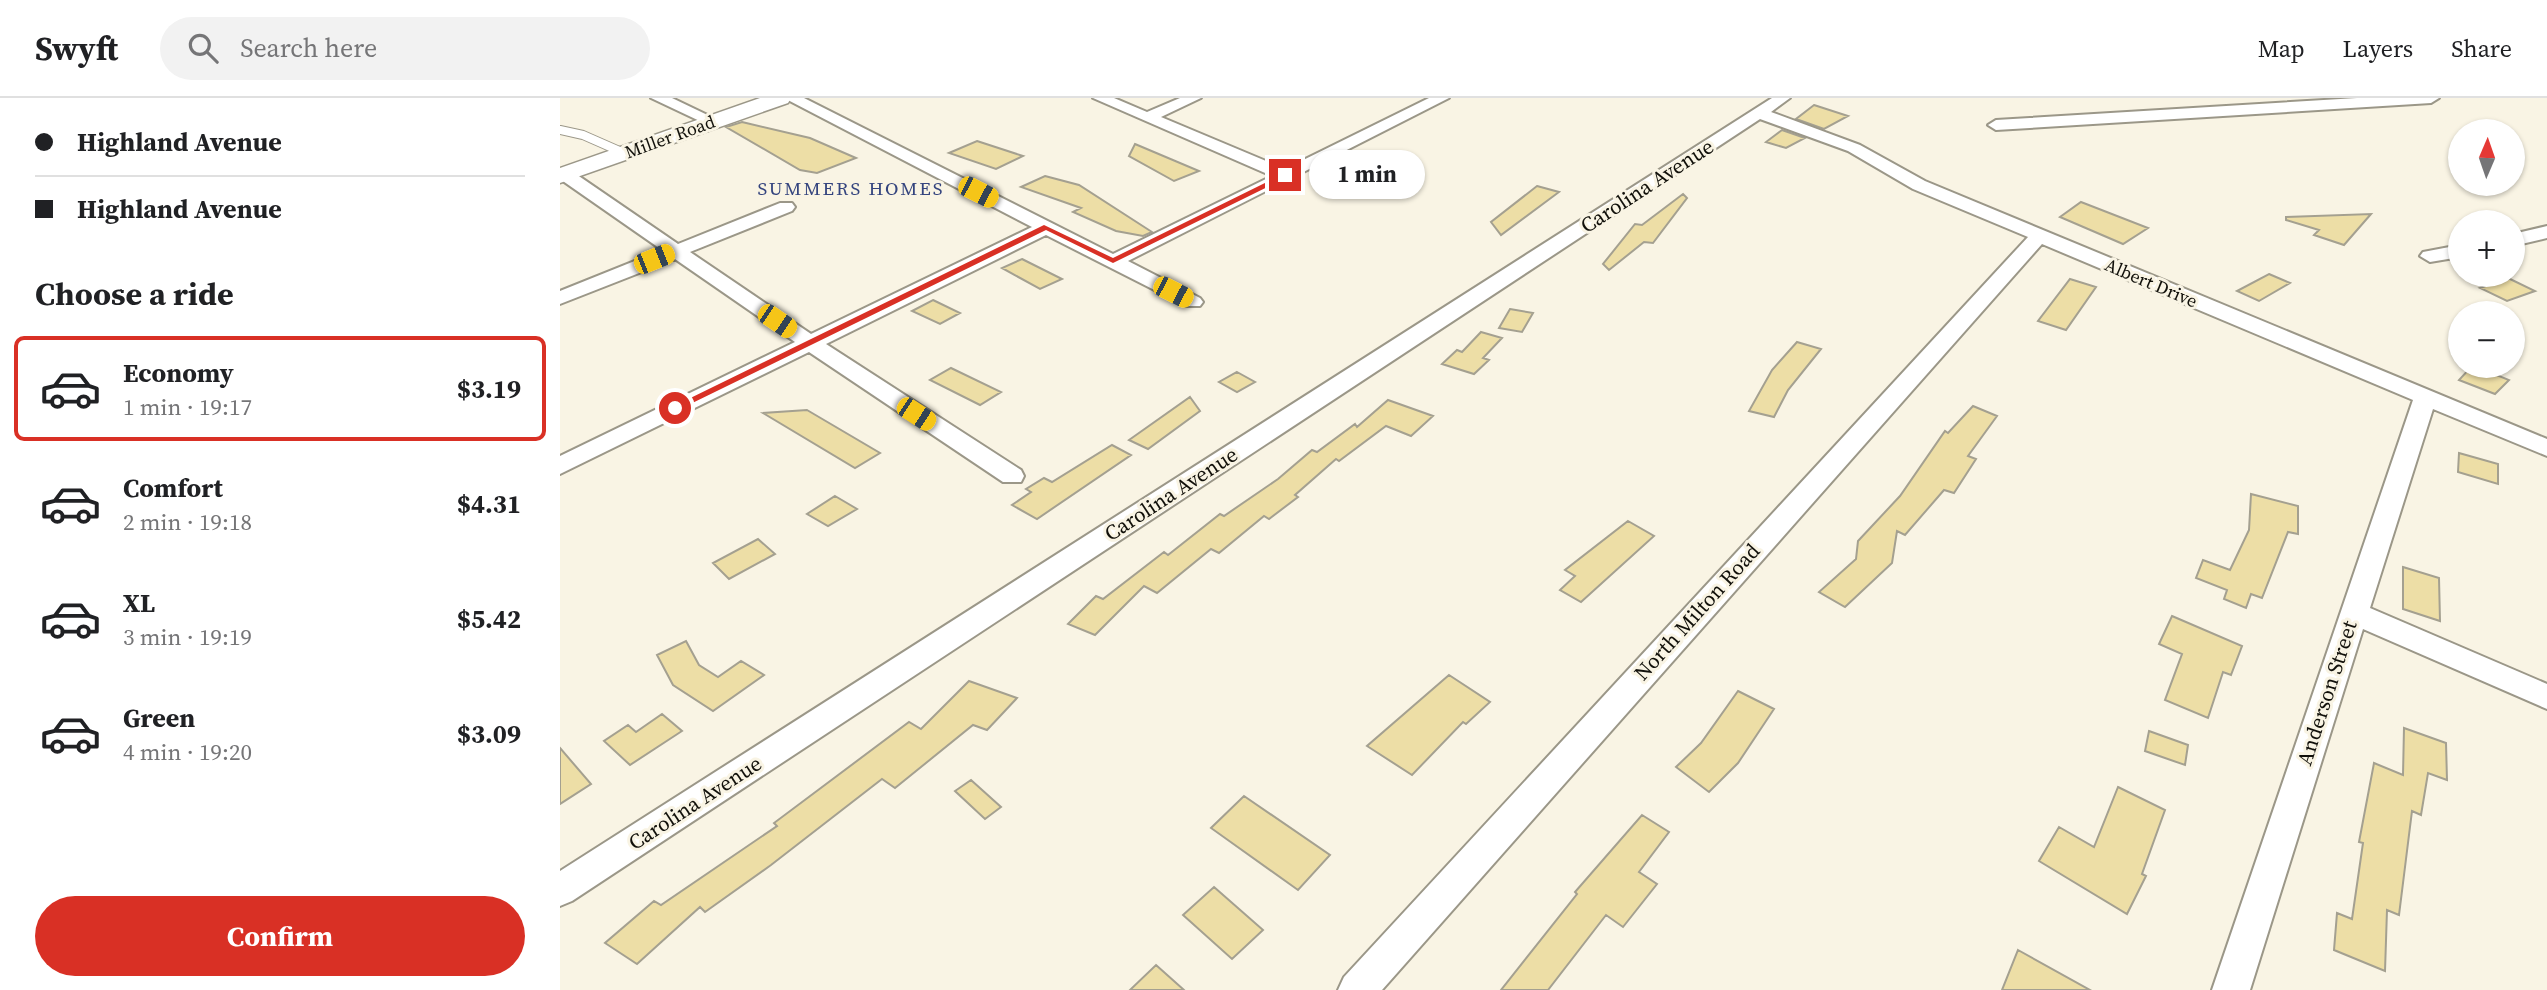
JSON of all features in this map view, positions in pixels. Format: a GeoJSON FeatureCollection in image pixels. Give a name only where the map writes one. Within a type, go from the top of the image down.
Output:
{"type":"FeatureCollection","features":[{"type":"Feature","properties":{"kind":"main road","name":"Miller Road"},"geometry":{"type":"LineString","coordinates":[[562,175],[780,98]]}},
{"type":"Feature","properties":{"kind":"street"},"geometry":{"type":"LineString","coordinates":[[659,98],[712,121]]}},
{"type":"Feature","properties":{"kind":"street"},"geometry":{"type":"LineString","coordinates":[[792,98],[1193,302]]}},
{"type":"Feature","properties":{"kind":"street"},"geometry":{"type":"LineString","coordinates":[[1101,98],[1285,175]]}},
{"type":"Feature","properties":{"kind":"street"},"geometry":{"type":"LineString","coordinates":[[1148,117],[1193,98]]}},
{"type":"Feature","properties":{"kind":"street"},"geometry":{"type":"LineString","coordinates":[[1113,261],[1441,98]]}},
{"type":"Feature","properties":{"kind":"street","name":"Carolina Avenue"},"geometry":{"type":"LineString","coordinates":[[560,890],[1782,98]]}},
{"type":"Feature","properties":{"kind":"street"},"geometry":{"type":"LineString","coordinates":[[1996,125],[2380,99],[2431,98]]}},
{"type":"Feature","properties":{"kind":"street","name":"Albert Drive"},"geometry":{"type":"LineString","coordinates":[[1758,113],[1854,148],[1901,177],[2547,448]]}},
{"type":"Feature","properties":{"kind":"street"},"geometry":{"type":"LineString","coordinates":[[562,175],[677,250],[808,342],[1013,476]]}},
{"type":"Feature","properties":{"kind":"street"},"geometry":{"type":"LineString","coordinates":[[560,298],[786,207]]}},
{"type":"Feature","properties":{"kind":"street"},"geometry":{"type":"LineString","coordinates":[[560,466],[1046,227]]}},
{"type":"Feature","properties":{"kind":"street"},"geometry":{"type":"LineString","coordinates":[[2525,237],[2547,232]]}},
{"type":"Feature","properties":{"kind":"street","name":"North Milton Road"},"geometry":{"type":"LineString","coordinates":[[1357,990],[2039,236]]}},
{"type":"Feature","properties":{"kind":"street"},"geometry":{"type":"LineString","coordinates":[[2430,256],[2448,253]]}},
{"type":"Feature","properties":{"kind":"street","name":"Anderson Street"},"geometry":{"type":"LineString","coordinates":[[2231,990],[2425,397]]}},
{"type":"Feature","properties":{"kind":"street"},"geometry":{"type":"LineString","coordinates":[[2354,613],[2547,697]]}},
{"type":"Feature","properties":{"kind":"lane"},"geometry":{"type":"LineString","coordinates":[[560,130],[583,135],[624,153]]}},
{"type":"Feature","properties":{"kind":"building"},"geometry":{"type":"Polygon","coordinates":[[[1814,105],[1848,116],[1824,129],[1796,119],[1814,105]]]}},
{"type":"Feature","properties":{"kind":"building"},"geometry":{"type":"Polygon","coordinates":[[[742,122],[810,138],[856,158],[817,173],[800,170],[726,127],[742,122]]]}},
{"type":"Feature","properties":{"kind":"building"},"geometry":{"type":"Polygon","coordinates":[[[1782,130],[1805,138],[1786,148],[1766,142],[1782,130]]]}},
{"type":"Feature","properties":{"kind":"building"},"geometry":{"type":"Polygon","coordinates":[[[977,141],[1023,156],[996,169],[949,153],[977,141]]]}},
{"type":"Feature","properties":{"kind":"building"},"geometry":{"type":"Polygon","coordinates":[[[1135,144],[1199,171],[1174,181],[1129,156],[1135,144]]]}},
{"type":"Feature","properties":{"kind":"building"},"geometry":{"type":"Polygon","coordinates":[[[1045,176],[1079,185],[1152,232],[1143,236],[1116,231],[1073,212],[1081,208],[1021,187],[1045,176]]]}},
{"type":"Feature","properties":{"kind":"building"},"geometry":{"type":"Polygon","coordinates":[[[1537,186],[1559,192],[1501,235],[1491,222],[1537,186]]]}},
{"type":"Feature","properties":{"kind":"building"},"geometry":{"type":"Polygon","coordinates":[[[1683,194],[1687,198],[1653,243],[1644,242],[1609,270],[1603,264],[1635,224],[1642,225],[1683,194]]]}},
{"type":"Feature","properties":{"kind":"building"},"geometry":{"type":"Polygon","coordinates":[[[2081,202],[2148,228],[2123,244],[2060,217],[2081,202]]]}},
{"type":"Feature","properties":{"kind":"building"},"geometry":{"type":"Polygon","coordinates":[[[2371,214],[2344,245],[2314,235],[2319,230],[2286,220],[2286,217],[2371,214]]]}},
{"type":"Feature","properties":{"kind":"building"},"geometry":{"type":"Polygon","coordinates":[[[1022,259],[1062,279],[1040,289],[1002,268],[1022,259]]]}},
{"type":"Feature","properties":{"kind":"building"},"geometry":{"type":"Polygon","coordinates":[[[2269,274],[2290,283],[2259,301],[2237,291],[2269,274]]]}},
{"type":"Feature","properties":{"kind":"building"},"geometry":{"type":"Polygon","coordinates":[[[2070,279],[2096,287],[2066,330],[2038,321],[2070,279]]]}},
{"type":"Feature","properties":{"kind":"building"},"geometry":{"type":"Polygon","coordinates":[[[2525,286],[2535,291],[2507,301],[2480,288],[2525,286]]]}},
{"type":"Feature","properties":{"kind":"building"},"geometry":{"type":"Polygon","coordinates":[[[933,300],[960,313],[940,324],[912,311],[933,300]]]}},
{"type":"Feature","properties":{"kind":"building"},"geometry":{"type":"Polygon","coordinates":[[[1510,309],[1533,313],[1522,332],[1499,328],[1510,309]]]}},
{"type":"Feature","properties":{"kind":"building"},"geometry":{"type":"Polygon","coordinates":[[[1481,332],[1502,338],[1483,358],[1489,360],[1474,374],[1442,364],[1457,350],[1462,352],[1481,332]]]}},
{"type":"Feature","properties":{"kind":"building"},"geometry":{"type":"Polygon","coordinates":[[[1797,342],[1821,349],[1788,390],[1774,417],[1749,411],[1772,370],[1797,342]]]}},
{"type":"Feature","properties":{"kind":"building"},"geometry":{"type":"Polygon","coordinates":[[[951,368],[1001,392],[980,405],[930,380],[951,368]]]}},
{"type":"Feature","properties":{"kind":"building"},"geometry":{"type":"Polygon","coordinates":[[[1237,372],[1255,382],[1237,392],[1219,382],[1237,372]]]}},
{"type":"Feature","properties":{"kind":"building"},"geometry":{"type":"Polygon","coordinates":[[[2504,378],[2509,380],[2495,394],[2459,380],[2504,378]]]}},
{"type":"Feature","properties":{"kind":"building"},"geometry":{"type":"Polygon","coordinates":[[[1190,397],[1200,411],[1148,449],[1129,440],[1190,397]]]}},
{"type":"Feature","properties":{"kind":"building"},"geometry":{"type":"Polygon","coordinates":[[[1388,400],[1433,416],[1411,436],[1386,426],[1339,461],[1336,459],[1295,495],[1298,497],[1269,519],[1264,516],[1219,553],[1211,549],[1157,593],[1144,586],[1095,635],[1068,624],[1096,596],[1103,599],[1164,552],[1168,555],[1220,514],[1224,516],[1278,479],[1312,450],[1317,452],[1355,424],[1357,427],[1388,400]]]}},
{"type":"Feature","properties":{"kind":"building"},"geometry":{"type":"Polygon","coordinates":[[[1973,406],[1997,416],[1968,456],[1976,459],[1954,493],[1944,490],[1905,535],[1897,531],[1892,563],[1845,607],[1819,592],[1856,559],[1858,541],[1900,496],[1945,431],[1948,433],[1973,406]]]}},
{"type":"Feature","properties":{"kind":"building"},"geometry":{"type":"Polygon","coordinates":[[[807,410],[880,453],[855,468],[763,413],[807,410]]]}},
{"type":"Feature","properties":{"kind":"building"},"geometry":{"type":"Polygon","coordinates":[[[1112,445],[1131,455],[1037,519],[1012,505],[1031,492],[1026,489],[1044,478],[1052,482],[1112,445]]]}},
{"type":"Feature","properties":{"kind":"building"},"geometry":{"type":"Polygon","coordinates":[[[2459,453],[2498,464],[2498,484],[2458,472],[2459,453]]]}},
{"type":"Feature","properties":{"kind":"building"},"geometry":{"type":"Polygon","coordinates":[[[2251,494],[2298,506],[2298,534],[2288,532],[2262,598],[2251,594],[2246,608],[2224,599],[2227,590],[2196,578],[2203,560],[2230,570],[2249,530],[2251,494]]]}},
{"type":"Feature","properties":{"kind":"building"},"geometry":{"type":"Polygon","coordinates":[[[835,496],[857,509],[828,526],[807,514],[835,496]]]}},
{"type":"Feature","properties":{"kind":"building"},"geometry":{"type":"Polygon","coordinates":[[[1628,521],[1654,536],[1581,602],[1560,590],[1575,576],[1565,570],[1628,521]]]}},
{"type":"Feature","properties":{"kind":"building"},"geometry":{"type":"Polygon","coordinates":[[[758,539],[775,554],[729,579],[713,563],[758,539]]]}},
{"type":"Feature","properties":{"kind":"building"},"geometry":{"type":"Polygon","coordinates":[[[2403,567],[2439,578],[2440,621],[2403,609],[2403,567]]]}},
{"type":"Feature","properties":{"kind":"building"},"geometry":{"type":"Polygon","coordinates":[[[2172,616],[2242,646],[2231,675],[2223,672],[2208,718],[2165,700],[2182,654],[2159,644],[2172,616]]]}},
{"type":"Feature","properties":{"kind":"building"},"geometry":{"type":"Polygon","coordinates":[[[686,641],[699,665],[718,677],[741,661],[764,675],[713,711],[673,685],[657,655],[686,641]]]}},
{"type":"Feature","properties":{"kind":"building"},"geometry":{"type":"Polygon","coordinates":[[[1449,675],[1490,702],[1466,724],[1463,722],[1412,775],[1367,746],[1449,675]]]}},
{"type":"Feature","properties":{"kind":"building"},"geometry":{"type":"Polygon","coordinates":[[[969,681],[1017,698],[987,730],[973,725],[895,788],[882,779],[705,912],[700,907],[637,964],[605,943],[654,901],[661,905],[777,826],[774,823],[909,722],[921,729],[969,681]]]}},
{"type":"Feature","properties":{"kind":"building"},"geometry":{"type":"Polygon","coordinates":[[[1738,691],[1774,709],[1738,763],[1709,792],[1676,767],[1701,743],[1738,691]]]}},
{"type":"Feature","properties":{"kind":"building"},"geometry":{"type":"Polygon","coordinates":[[[662,714],[682,731],[630,765],[604,741],[628,725],[636,732],[662,714]]]}},
{"type":"Feature","properties":{"kind":"building"},"geometry":{"type":"Polygon","coordinates":[[[2404,728],[2446,743],[2447,780],[2428,773],[2421,815],[2412,811],[2399,915],[2387,910],[2385,971],[2334,950],[2337,913],[2352,919],[2363,843],[2359,842],[2374,763],[2403,775],[2404,728]]]}},
{"type":"Feature","properties":{"kind":"building"},"geometry":{"type":"Polygon","coordinates":[[[2149,731],[2188,745],[2185,765],[2145,751],[2149,731]]]}},
{"type":"Feature","properties":{"kind":"building"},"geometry":{"type":"Polygon","coordinates":[[[560,748],[591,784],[560,804],[560,748]]]}},
{"type":"Feature","properties":{"kind":"building"},"geometry":{"type":"Polygon","coordinates":[[[971,780],[1001,807],[985,819],[955,791],[971,780]]]}},
{"type":"Feature","properties":{"kind":"building"},"geometry":{"type":"Polygon","coordinates":[[[2118,787],[2165,810],[2142,874],[2146,876],[2127,914],[2039,861],[2059,827],[2094,847],[2118,787]]]}},
{"type":"Feature","properties":{"kind":"building"},"geometry":{"type":"Polygon","coordinates":[[[1244,796],[1330,855],[1298,890],[1211,828],[1244,796]]]}},
{"type":"Feature","properties":{"kind":"building"},"geometry":{"type":"Polygon","coordinates":[[[1642,815],[1669,832],[1639,872],[1657,884],[1623,927],[1606,915],[1548,990],[1501,990],[1577,894],[1575,892],[1642,815]]]}},
{"type":"Feature","properties":{"kind":"building"},"geometry":{"type":"Polygon","coordinates":[[[1214,887],[1263,930],[1232,959],[1183,915],[1214,887]]]}},
{"type":"Feature","properties":{"kind":"building"},"geometry":{"type":"Polygon","coordinates":[[[2018,950],[2090,990],[2002,990],[2018,950]]]}},
{"type":"Feature","properties":{"kind":"building"},"geometry":{"type":"Polygon","coordinates":[[[1156,965],[1184,990],[1130,990],[1156,965]]]}},
{"type":"Feature","properties":{"kind":"district","name":"SUMMERS HOMES"},"geometry":{"type":"Point","coordinates":[851,188]}},
{"type":"Feature","properties":{"kind":"route"},"geometry":{"type":"LineString","coordinates":[[675,408],[1046,227],[1113,261],[1285,175]]}}]}
